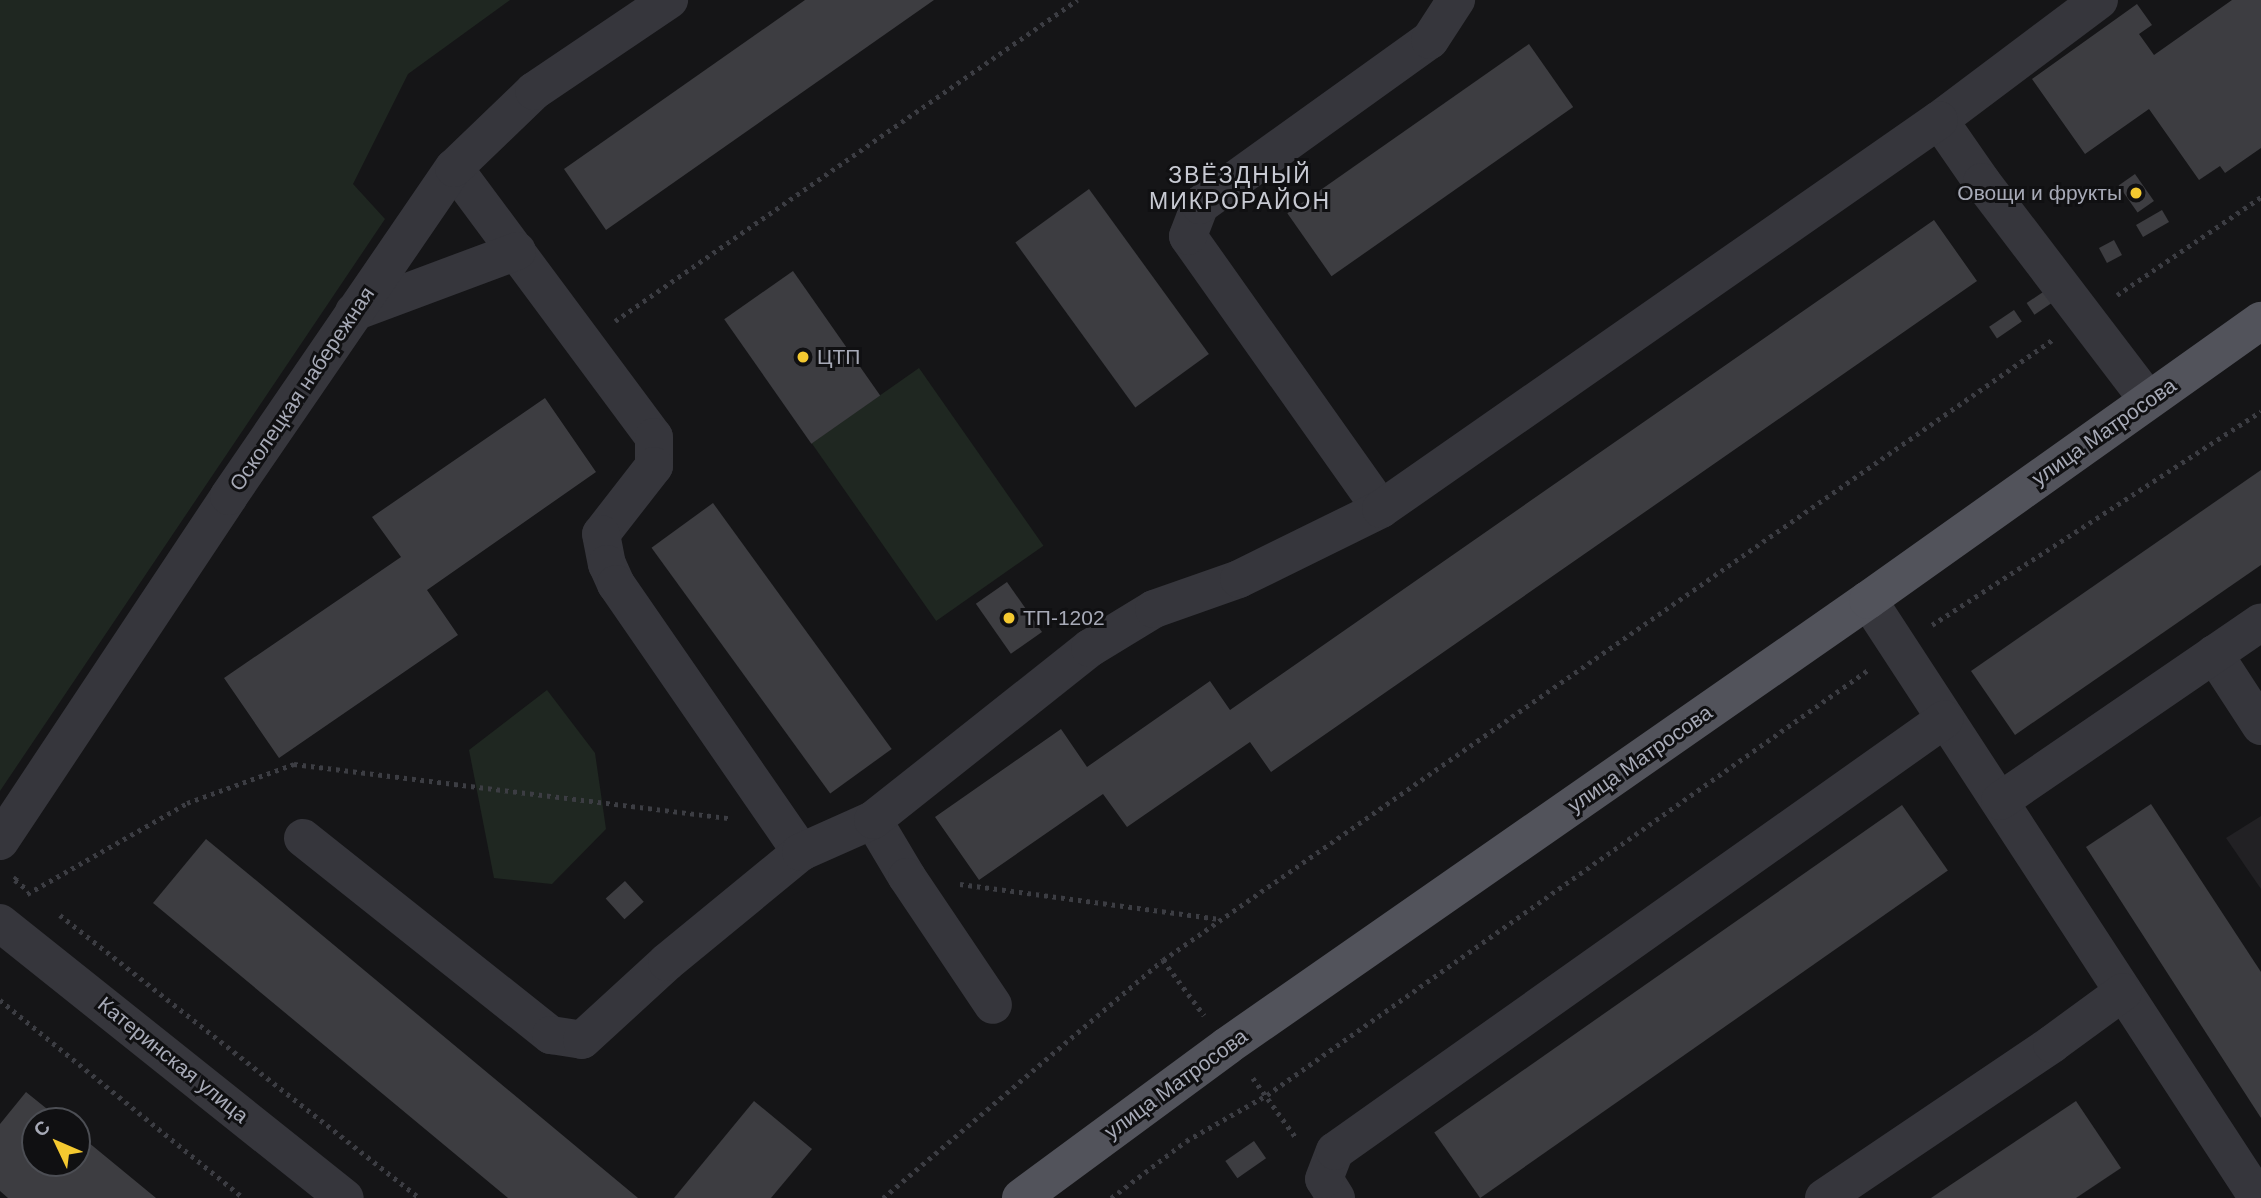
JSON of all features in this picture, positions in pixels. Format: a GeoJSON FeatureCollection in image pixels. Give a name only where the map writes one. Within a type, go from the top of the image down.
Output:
{"type":"FeatureCollection","features":[{"type":"Feature","properties":{"kind":"main road","name":"улица Матросова"},"geometry":{"type":"LineString","coordinates":[[1021,1198],[1238,1038],[1868,600],[2261,321]]}},
{"type":"Feature","properties":{"kind":"street","name":"Осколецкая набережная"},"geometry":{"type":"LineString","coordinates":[[11,855],[354,312],[454,168],[534,91],[669,0]]}},
{"type":"Feature","properties":{"kind":"street"},"geometry":{"type":"LineString","coordinates":[[1381,509],[1188,236],[1200,205],[1430,40],[1456,0]]}},
{"type":"Feature","properties":{"kind":"street"},"geometry":{"type":"LineString","coordinates":[[303,838],[551,1035],[582,1040],[667,962],[789,838],[873,820],[1090,648],[1154,609],[1239,579],[1381,509],[1939,120],[2099,0]]}},
{"type":"Feature","properties":{"kind":"street"},"geometry":{"type":"LineString","coordinates":[[1939,120],[1982,182],[2148,400]]}},
{"type":"Feature","properties":{"kind":"street"},"geometry":{"type":"LineString","coordinates":[[454,168],[654,437],[654,466],[601,534],[607,564],[616,584],[789,838]]}},
{"type":"Feature","properties":{"kind":"street"},"geometry":{"type":"LineString","coordinates":[[354,312],[517,251]]}},
{"type":"Feature","properties":{"kind":"street"},"geometry":{"type":"LineString","coordinates":[[1868,600],[2259,1198]]}},
{"type":"Feature","properties":{"kind":"street"},"geometry":{"type":"LineString","coordinates":[[2000,801],[2261,622]]}},
{"type":"Feature","properties":{"kind":"street"},"geometry":{"type":"LineString","coordinates":[[2214,654],[2261,726]]}},
{"type":"Feature","properties":{"kind":"street"},"geometry":{"type":"LineString","coordinates":[[1336,1198],[1324,1179],[1335,1151],[1945,719]]}},
{"type":"Feature","properties":{"kind":"street"},"geometry":{"type":"LineString","coordinates":[[873,820],[907,877],[993,1005]]}},
{"type":"Feature","properties":{"kind":"street","name":"Катеринская улица"},"geometry":{"type":"LineString","coordinates":[[10,910],[345,1198]]}},
{"type":"Feature","properties":{"kind":"street"},"geometry":{"type":"LineString","coordinates":[[1824,1198],[2052,1044],[2123,992]]}},
{"type":"Feature","properties":{"kind":"path"},"geometry":{"type":"LineString","coordinates":[[583,343],[1077,0]]}},
{"type":"Feature","properties":{"kind":"path"},"geometry":{"type":"LineString","coordinates":[[883,1198],[1153,969],[1219,920],[2261,197]]}},
{"type":"Feature","properties":{"kind":"path"},"geometry":{"type":"LineString","coordinates":[[1111,1198],[1186,1141],[1267,1095],[1970,598],[2261,411]]}},
{"type":"Feature","properties":{"kind":"path"},"geometry":{"type":"LineString","coordinates":[[10,910],[31,892],[187,803],[294,764],[789,838]]}},
{"type":"Feature","properties":{"kind":"path"},"geometry":{"type":"LineString","coordinates":[[11,855],[15,880],[42,901]]}},
{"type":"Feature","properties":{"kind":"path"},"geometry":{"type":"LineString","coordinates":[[907,877],[1219,920]]}},
{"type":"Feature","properties":{"kind":"path"},"geometry":{"type":"LineString","coordinates":[[53,909],[419,1198]]}},
{"type":"Feature","properties":{"kind":"path"},"geometry":{"type":"LineString","coordinates":[[0,1000],[244,1198]]}},
{"type":"Feature","properties":{"kind":"shaded area"},"geometry":{"type":"Polygon","coordinates":[[[0,0],[510,0],[408,74],[353,184],[385,219],[0,791],[0,0]]]}},
{"type":"Feature","properties":{"kind":"shaded area"},"geometry":{"type":"Polygon","coordinates":[[[919,368],[1043,546],[936,621],[812,443],[919,368]]]}},
{"type":"Feature","properties":{"kind":"shaded area"},"geometry":{"type":"Polygon","coordinates":[[[547,690],[595,753],[606,829],[552,884],[494,878],[469,750],[547,690]]]}},
{"type":"Feature","properties":{"kind":"shaded area"},"geometry":{"type":"Polygon","coordinates":[[[2261,816],[2261,889],[2226,838],[2261,816]]]}},
{"type":"Feature","properties":{"kind":"building"},"geometry":{"type":"Polygon","coordinates":[[[805,0],[934,0],[606,230],[564,169],[805,0]]]}},
{"type":"Feature","properties":{"kind":"building"},"geometry":{"type":"Polygon","coordinates":[[[2232,0],[2261,0],[2261,148],[2225,173],[2220,166],[2199,180],[2149,109],[2085,154],[2032,79],[2137,4],[2152,25],[2139,34],[2154,55],[2232,0]]]}},
{"type":"Feature","properties":{"kind":"building"},"geometry":{"type":"Polygon","coordinates":[[[1529,44],[1573,107],[1332,276],[1287,213],[1529,44]]]}},
{"type":"Feature","properties":{"kind":"building","name":"Овощи и фрукты"},"geometry":{"type":"Polygon","coordinates":[[[2135,174],[2154,201],[2138,213],[2119,185],[2135,174]]]}},
{"type":"Feature","properties":{"kind":"building"},"geometry":{"type":"Polygon","coordinates":[[[1089,189],[1209,354],[1135,408],[1015,242],[1089,189]]]}},
{"type":"Feature","properties":{"kind":"building"},"geometry":{"type":"Polygon","coordinates":[[[2162,210],[2169,222],[2143,237],[2136,225],[2162,210]]]}},
{"type":"Feature","properties":{"kind":"building"},"geometry":{"type":"Polygon","coordinates":[[[1934,220],[1977,281],[1271,772],[1250,742],[1127,827],[1103,794],[979,880],[935,817],[1061,729],[1087,767],[1210,681],[1230,710],[1934,220]]]}},
{"type":"Feature","properties":{"kind":"building"},"geometry":{"type":"Polygon","coordinates":[[[2114,240],[2122,255],[2107,263],[2099,248],[2114,240]]]}},
{"type":"Feature","properties":{"kind":"building","name":"ЦТП"},"geometry":{"type":"Polygon","coordinates":[[[793,271],[880,396],[811,444],[724,319],[793,271]]]}},
{"type":"Feature","properties":{"kind":"building"},"geometry":{"type":"Polygon","coordinates":[[[2049,288],[2057,300],[2034,315],[2027,303],[2049,288]]]}},
{"type":"Feature","properties":{"kind":"building"},"geometry":{"type":"Polygon","coordinates":[[[2014,310],[2022,322],[1997,338],[1989,327],[2014,310]]]}},
{"type":"Feature","properties":{"kind":"building"},"geometry":{"type":"Polygon","coordinates":[[[545,398],[596,472],[427,590],[458,635],[279,758],[224,678],[401,557],[372,517],[545,398]]]}},
{"type":"Feature","properties":{"kind":"building"},"geometry":{"type":"Polygon","coordinates":[[[2261,470],[2261,565],[2015,735],[1971,671],[2261,470]]]}},
{"type":"Feature","properties":{"kind":"building"},"geometry":{"type":"Polygon","coordinates":[[[713,503],[892,749],[830,794],[652,548],[713,503]]]}},
{"type":"Feature","properties":{"kind":"building","name":"ТП-1202"},"geometry":{"type":"Polygon","coordinates":[[[1007,582],[1042,632],[1011,654],[976,604],[1007,582]]]}},
{"type":"Feature","properties":{"kind":"building"},"geometry":{"type":"Polygon","coordinates":[[[2151,804],[2261,972],[2261,1118],[2086,847],[2151,804]]]}},
{"type":"Feature","properties":{"kind":"building"},"geometry":{"type":"Polygon","coordinates":[[[1902,805],[1948,871],[1480,1198],[1434,1133],[1902,805]]]}},
{"type":"Feature","properties":{"kind":"building"},"geometry":{"type":"Polygon","coordinates":[[[206,839],[638,1198],[508,1198],[153,903],[206,839]]]}},
{"type":"Feature","properties":{"kind":"building"},"geometry":{"type":"Polygon","coordinates":[[[625,881],[644,902],[624,919],[606,898],[625,881]]]}},
{"type":"Feature","properties":{"kind":"building"},"geometry":{"type":"Polygon","coordinates":[[[26,1092],[45,1107],[21,1107],[21,1177],[91,1177],[91,1145],[156,1198],[8,1198],[0,1191],[0,1124],[26,1092]]]}},
{"type":"Feature","properties":{"kind":"building"},"geometry":{"type":"Polygon","coordinates":[[[754,1101],[812,1149],[771,1198],[674,1198],[754,1101]]]}},
{"type":"Feature","properties":{"kind":"building"},"geometry":{"type":"Polygon","coordinates":[[[2076,1101],[2121,1168],[2076,1198],[1931,1198],[2076,1101]]]}},
{"type":"Feature","properties":{"kind":"building"},"geometry":{"type":"Polygon","coordinates":[[[1254,1141],[1266,1158],[1237,1178],[1225,1161],[1254,1141]]]}},
{"type":"Feature","properties":{"kind":"place","name":"Овощи и фрукты"},"geometry":{"type":"Point","coordinates":[2136,193]}},
{"type":"Feature","properties":{"kind":"place","name":"ЦТП"},"geometry":{"type":"Point","coordinates":[803,357]}},
{"type":"Feature","properties":{"kind":"place","name":"ТП-1202"},"geometry":{"type":"Point","coordinates":[1009,618]}},
{"type":"Feature","properties":{"kind":"district","name":"ЗВЁЗДНЫЙ МИКРОРАЙОН"},"geometry":{"type":"Point","coordinates":[1240,188]}}]}
